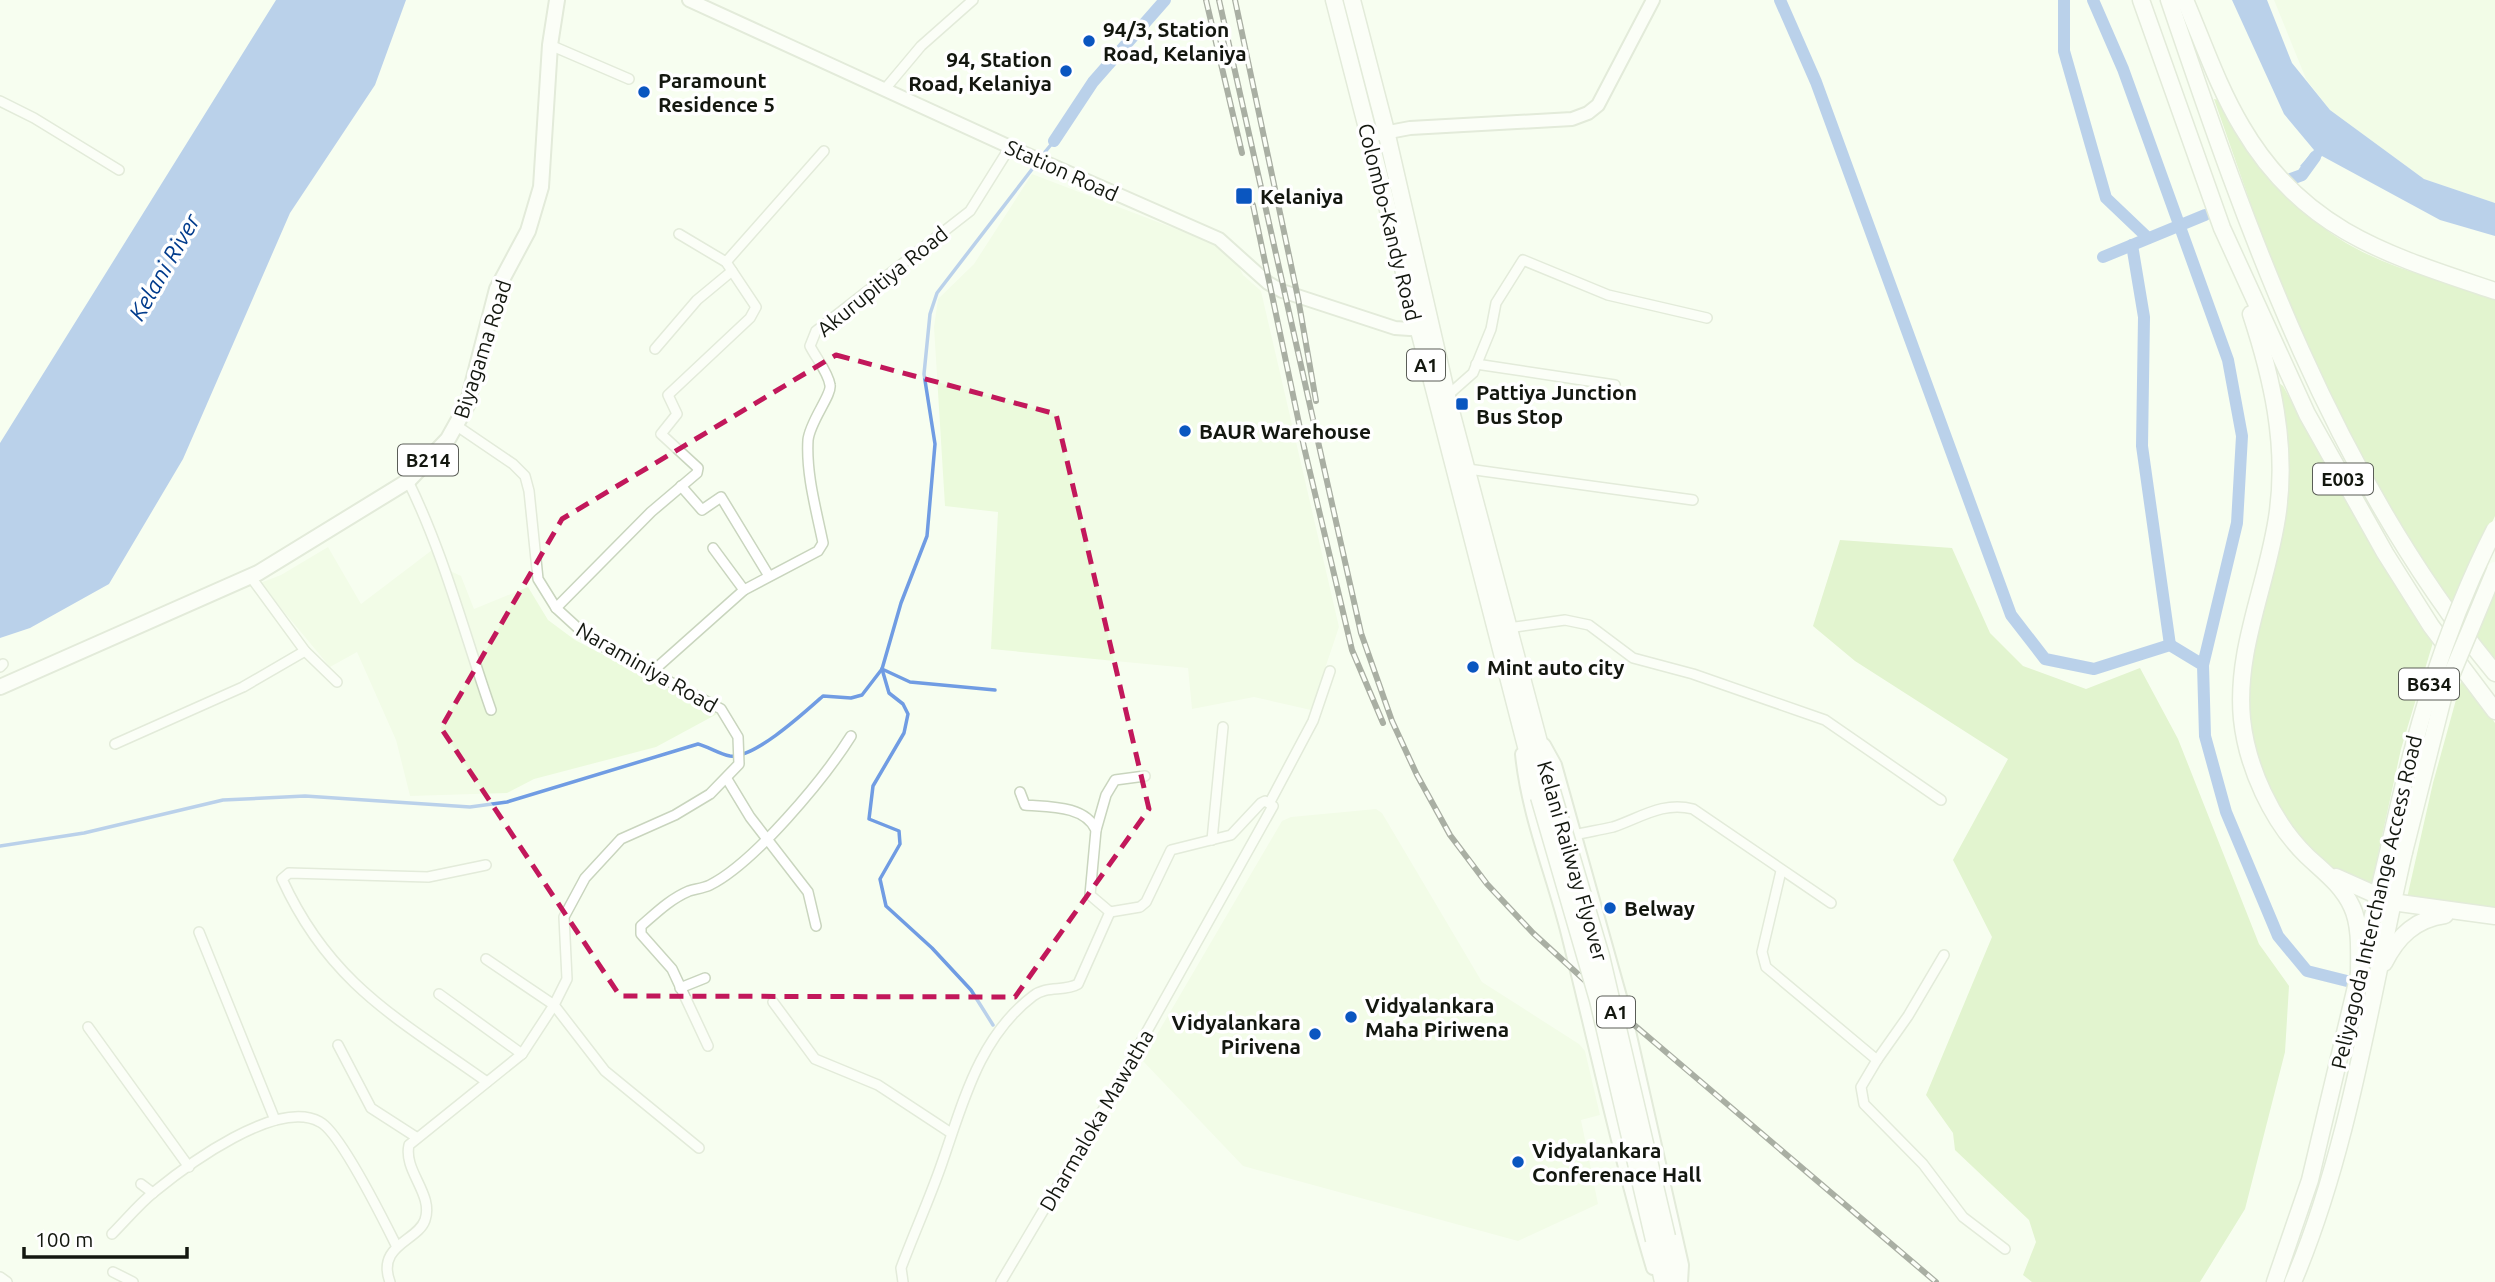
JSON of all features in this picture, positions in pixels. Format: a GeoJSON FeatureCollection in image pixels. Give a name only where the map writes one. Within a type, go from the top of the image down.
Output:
{"type":"FeatureCollection","features":[{"type":"Feature","properties":{"kind":"highway","name":"Colombo-Kandy Road"},"geometry":{"type":"LineString","coordinates":[[1334,0],[1368,136],[1425,330],[1527,728]]}},
{"type":"Feature","properties":{"kind":"highway","name":"Colombo-Kandy Road"},"geometry":{"type":"LineString","coordinates":[[1352,0],[1386,131],[1425,330],[1468,469],[1508,628],[1527,728]]}},
{"type":"Feature","properties":{"kind":"highway","name":"E003"},"geometry":{"type":"LineString","coordinates":[[2141,0],[2222,228],[2277,350],[2334,464],[2431,626],[2495,711]]}},
{"type":"Feature","properties":{"kind":"highway","name":"E003"},"geometry":{"type":"LineString","coordinates":[[2169,0],[2223,160],[2288,325],[2348,447],[2407,548],[2495,673]]}},
{"type":"Feature","properties":{"kind":"highway"},"geometry":{"type":"LineString","coordinates":[[2185,0],[2241,126],[2267,164],[2297,196],[2328,222],[2377,249],[2495,291]]}},
{"type":"Feature","properties":{"kind":"highway"},"geometry":{"type":"LineString","coordinates":[[2222,228],[2267,363],[2276,408],[2282,463],[2278,512],[2249,635],[2243,682],[2242,719],[2259,783],[2276,816],[2307,856],[2347,885],[2384,900],[2495,915]]}},
{"type":"Feature","properties":{"kind":"highway","name":"Peliyagoda Interchange Access Road"},"geometry":{"type":"LineString","coordinates":[[2396,850],[2412,743],[2430,682],[2449,629],[2495,529]]}},
{"type":"Feature","properties":{"kind":"highway","name":"Peliyagoda Interchange Access Road"},"geometry":{"type":"LineString","coordinates":[[2275,1282],[2309,1180],[2359,975],[2384,900],[2396,850],[2445,690],[2495,570]]}},
{"type":"Feature","properties":{"kind":"highway","name":"Kelani Railway Flyover"},"geometry":{"type":"LineString","coordinates":[[1527,728],[1546,794],[1605,969],[1660,1238],[1663,1282]]}},
{"type":"Feature","properties":{"kind":"highway"},"geometry":{"type":"LineString","coordinates":[[2326,871],[2355,914],[2359,975]]}},
{"type":"Feature","properties":{"kind":"highway","name":"Peliyagoda Interchange Access Road"},"geometry":{"type":"LineString","coordinates":[[2293,1282],[2308,1246],[2327,1183],[2358,1064],[2377,978],[2384,900]]}},
{"type":"Feature","properties":{"kind":"highway"},"geometry":{"type":"LineString","coordinates":[[2377,978],[2390,951],[2414,925],[2437,916],[2475,913]]}},
{"type":"Feature","properties":{"kind":"highway","name":"Kelani Railway Flyover"},"geometry":{"type":"LineString","coordinates":[[1660,1238],[1679,1282]]}},
{"type":"Feature","properties":{"kind":"main road","name":"Biyagama Road"},"geometry":{"type":"LineString","coordinates":[[0,687],[250,576],[408,481],[448,439],[467,405],[497,289],[528,232],[541,187],[550,45],[557,0]]}},
{"type":"Feature","properties":{"kind":"street"},"geometry":{"type":"LineString","coordinates":[[885,89],[921,46],[973,0]]}},
{"type":"Feature","properties":{"kind":"street"},"geometry":{"type":"LineString","coordinates":[[1368,136],[1386,131],[1572,119],[1588,113],[1605,93],[1653,0]]}},
{"type":"Feature","properties":{"kind":"street","name":"Station Road"},"geometry":{"type":"LineString","coordinates":[[696,1],[1010,148],[1219,239],[1268,283],[1282,291],[1395,328],[1425,330]]}},
{"type":"Feature","properties":{"kind":"street"},"geometry":{"type":"LineString","coordinates":[[550,45],[629,79]]}},
{"type":"Feature","properties":{"kind":"street"},"geometry":{"type":"LineString","coordinates":[[0,101],[34,118],[119,170]]}},
{"type":"Feature","properties":{"kind":"street","name":"Akurupitiya Road"},"geometry":{"type":"LineString","coordinates":[[653,671],[744,590],[818,551],[823,543],[808,468],[808,440],[817,411],[830,394],[830,384],[810,346],[811,339],[816,331],[970,211],[1010,148]]}},
{"type":"Feature","properties":{"kind":"street"},"geometry":{"type":"LineString","coordinates":[[726,262],[824,151]]}},
{"type":"Feature","properties":{"kind":"street"},"geometry":{"type":"LineString","coordinates":[[556,608],[651,512],[699,471],[661,434],[677,414],[668,395],[753,313],[756,307],[726,262],[679,234]]}},
{"type":"Feature","properties":{"kind":"street"},"geometry":{"type":"LineString","coordinates":[[1447,396],[1473,373],[1491,329],[1496,303],[1523,260],[1608,295],[1707,318]]}},
{"type":"Feature","properties":{"kind":"street"},"geometry":{"type":"LineString","coordinates":[[655,349],[697,300],[732,271]]}},
{"type":"Feature","properties":{"kind":"street"},"geometry":{"type":"LineString","coordinates":[[1476,364],[1615,385]]}},
{"type":"Feature","properties":{"kind":"street","name":"Naraminiya Road"},"geometry":{"type":"LineString","coordinates":[[416,1138],[522,1054],[554,1005],[567,979],[564,917],[585,878],[621,839],[675,816],[727,779],[739,764],[738,748],[730,720],[721,709],[591,640],[556,608],[538,579],[525,476],[513,464],[457,426]]}},
{"type":"Feature","properties":{"kind":"street"},"geometry":{"type":"LineString","coordinates":[[1468,469],[1693,500]]}},
{"type":"Feature","properties":{"kind":"street"},"geometry":{"type":"LineString","coordinates":[[408,481],[429,524],[446,570],[491,710]]}},
{"type":"Feature","properties":{"kind":"street"},"geometry":{"type":"LineString","coordinates":[[681,486],[702,510],[721,497],[769,576]]}},
{"type":"Feature","properties":{"kind":"street"},"geometry":{"type":"LineString","coordinates":[[713,548],[744,590]]}},
{"type":"Feature","properties":{"kind":"street"},"geometry":{"type":"LineString","coordinates":[[250,576],[305,651],[337,682]]}},
{"type":"Feature","properties":{"kind":"street"},"geometry":{"type":"LineString","coordinates":[[1508,628],[1565,620],[1589,625],[1633,658],[1693,674],[1825,720],[1941,800]]}},
{"type":"Feature","properties":{"kind":"street"},"geometry":{"type":"LineString","coordinates":[[115,744],[243,687],[305,651]]}},
{"type":"Feature","properties":{"kind":"street","name":"Dharmaloka Mawatha"},"geometry":{"type":"LineString","coordinates":[[1001,1282],[1065,1176],[1273,811],[1270,802],[1313,721],[1330,671]]}},
{"type":"Feature","properties":{"kind":"street"},"geometry":{"type":"LineString","coordinates":[[1212,840],[1223,727]]}},
{"type":"Feature","properties":{"kind":"street"},"geometry":{"type":"LineString","coordinates":[[1527,728],[1555,765],[1592,890],[1634,1054],[1682,1265],[1679,1282]]}},
{"type":"Feature","properties":{"kind":"street"},"geometry":{"type":"LineString","coordinates":[[1527,728],[1525,777],[1559,900],[1625,1175],[1657,1282]]}},
{"type":"Feature","properties":{"kind":"street"},"geometry":{"type":"LineString","coordinates":[[708,1046],[672,969],[641,934],[641,926],[661,908],[687,892],[710,885],[768,839],[826,772],[851,736]]}},
{"type":"Feature","properties":{"kind":"street"},"geometry":{"type":"LineString","coordinates":[[1145,776],[1115,780],[1106,794],[1096,830],[1090,895],[1110,912],[1140,907],[1146,902],[1168,854],[1175,847],[1231,835],[1261,803],[1270,802]]}},
{"type":"Feature","properties":{"kind":"street"},"geometry":{"type":"LineString","coordinates":[[727,779],[750,817],[808,892],[816,926]]}},
{"type":"Feature","properties":{"kind":"street"},"geometry":{"type":"LineString","coordinates":[[1020,792],[1025,805],[1068,809],[1090,820],[1096,830]]}},
{"type":"Feature","properties":{"kind":"street"},"geometry":{"type":"LineString","coordinates":[[1574,835],[1612,827],[1665,807],[1680,806],[1693,810],[1831,903]]}},
{"type":"Feature","properties":{"kind":"street"},"geometry":{"type":"LineString","coordinates":[[486,865],[428,877],[289,873],[282,879],[319,946],[341,972],[367,997],[487,1082]]}},
{"type":"Feature","properties":{"kind":"street"},"geometry":{"type":"LineString","coordinates":[[1781,871],[1762,960],[1776,977],[1877,1060]]}},
{"type":"Feature","properties":{"kind":"street"},"geometry":{"type":"LineString","coordinates":[[1559,900],[1592,890]]}},
{"type":"Feature","properties":{"kind":"street"},"geometry":{"type":"LineString","coordinates":[[903,1282],[901,1268],[976,1067],[998,1032],[1034,995],[1052,987],[1073,987],[1078,984],[1110,912]]}},
{"type":"Feature","properties":{"kind":"street"},"geometry":{"type":"LineString","coordinates":[[199,932],[275,1120]]}},
{"type":"Feature","properties":{"kind":"street"},"geometry":{"type":"LineString","coordinates":[[1944,955],[1861,1087],[1864,1104],[1923,1164],[1964,1217],[2005,1249]]}},
{"type":"Feature","properties":{"kind":"street"},"geometry":{"type":"LineString","coordinates":[[486,959],[554,1005],[605,1071],[699,1148]]}},
{"type":"Feature","properties":{"kind":"street"},"geometry":{"type":"LineString","coordinates":[[680,988],[705,978]]}},
{"type":"Feature","properties":{"kind":"street"},"geometry":{"type":"LineString","coordinates":[[439,994],[522,1054]]}},
{"type":"Feature","properties":{"kind":"street"},"geometry":{"type":"LineString","coordinates":[[773,1002],[815,1059],[878,1084],[951,1133]]}},
{"type":"Feature","properties":{"kind":"street"},"geometry":{"type":"LineString","coordinates":[[88,1027],[190,1167]]}},
{"type":"Feature","properties":{"kind":"street"},"geometry":{"type":"LineString","coordinates":[[338,1045],[372,1108],[416,1138],[407,1155],[427,1204],[426,1218],[421,1229],[397,1245],[389,1267],[390,1282]]}},
{"type":"Feature","properties":{"kind":"street"},"geometry":{"type":"LineString","coordinates":[[1599,1063],[1634,1054]]}},
{"type":"Feature","properties":{"kind":"street"},"geometry":{"type":"LineString","coordinates":[[112,1234],[153,1193],[251,1128],[275,1120],[304,1116],[323,1123],[350,1160],[397,1245]]}},
{"type":"Feature","properties":{"kind":"street"},"geometry":{"type":"LineString","coordinates":[[141,1184],[153,1193]]}},
{"type":"Feature","properties":{"kind":"street"},"geometry":{"type":"LineString","coordinates":[[113,1272],[133,1282]]}},
{"type":"Feature","properties":{"kind":"street"},"geometry":{"type":"LineString","coordinates":[[0,1277],[6,1282]]}},
{"type":"Feature","properties":{"kind":"highlighted area"},"geometry":{"type":"Polygon","coordinates":[[[836,355],[1056,414],[1149,809],[1015,997],[620,996],[441,728],[562,519],[836,355]]]}},
{"type":"Feature","properties":{"kind":"shaded area"},"geometry":{"type":"Polygon","coordinates":[[[2274,0],[2495,0],[2495,203],[2424,179],[2330,110],[2306,79],[2274,0]]]}},
{"type":"Feature","properties":{"kind":"shaded area"},"geometry":{"type":"Polygon","coordinates":[[[1032,174],[1218,245],[1234,257],[1243,275],[1261,291],[1339,627],[1311,710],[1254,697],[1192,709],[1188,668],[991,649],[998,512],[945,506],[934,327],[938,299],[974,264],[1032,174]]]}},
{"type":"Feature","properties":{"kind":"shaded area"},"geometry":{"type":"Polygon","coordinates":[[[440,544],[448,570],[461,576],[474,609],[528,587],[548,620],[575,640],[717,714],[656,747],[534,779],[507,793],[410,796],[396,740],[357,652],[330,667],[260,583],[281,575],[328,547],[361,604],[440,544]]]}},
{"type":"Feature","properties":{"kind":"shaded area","name":"Vidyalankara Maha Piriwena"},"geometry":{"type":"Polygon","coordinates":[[[1376,809],[1382,813],[1482,982],[1579,1044],[1585,1051],[1600,1115],[1581,1120],[1598,1204],[1518,1241],[1243,1166],[1142,1060],[1282,821],[1291,817],[1376,809]]]}},
{"type":"Feature","properties":{"kind":"green space"},"geometry":{"type":"Polygon","coordinates":[[[2214,99],[2219,100],[2297,202],[2328,231],[2373,257],[2495,297],[2495,516],[2452,608],[2387,508],[2289,314],[2214,99]]]}},
{"type":"Feature","properties":{"kind":"green space"},"geometry":{"type":"Polygon","coordinates":[[[2279,383],[2376,553],[2434,639],[2401,749],[2371,887],[2341,875],[2307,846],[2285,818],[2256,756],[2251,730],[2248,686],[2287,449],[2285,412],[2279,383]]]}},
{"type":"Feature","properties":{"kind":"green space"},"geometry":{"type":"Polygon","coordinates":[[[1840,540],[1952,548],[1990,633],[2023,666],[2086,689],[2140,668],[2178,739],[2259,944],[2289,986],[2285,1052],[2245,1209],[2200,1282],[2032,1282],[2023,1275],[2036,1242],[2029,1220],[1955,1150],[1953,1133],[1926,1095],[1992,937],[1953,860],[2008,759],[1855,661],[1813,626],[1840,540]]]}},
{"type":"Feature","properties":{"kind":"green space"},"geometry":{"type":"Polygon","coordinates":[[[2495,592],[2495,663],[2475,638],[2495,592]]]}},
{"type":"Feature","properties":{"kind":"green space"},"geometry":{"type":"Polygon","coordinates":[[[2462,678],[2495,723],[2495,911],[2407,898],[2433,783],[2462,678]]]}},
{"type":"Feature","properties":{"kind":"water","name":"Kelani River"},"geometry":{"type":"Polygon","coordinates":[[[276,0],[406,0],[375,85],[290,213],[183,459],[109,584],[30,628],[0,638],[0,443],[276,0]]]}},
{"type":"Feature","properties":{"kind":"water"},"geometry":{"type":"Polygon","coordinates":[[[2232,0],[2267,0],[2292,63],[2330,110],[2424,179],[2495,203],[2495,236],[2440,220],[2322,156],[2310,172],[2300,166],[2314,150],[2284,114],[2232,0]]]}},
{"type":"Feature","properties":{"kind":"waterway"},"geometry":{"type":"LineString","coordinates":[[1054,141],[1093,82],[1165,0]]}},
{"type":"Feature","properties":{"kind":"waterway"},"geometry":{"type":"LineString","coordinates":[[1780,0],[1816,82],[2011,615],[2045,659],[2094,669],[2170,645],[2203,665],[2205,736],[2226,812],[2278,936],[2307,971],[2347,981]]}},
{"type":"Feature","properties":{"kind":"waterway"},"geometry":{"type":"LineString","coordinates":[[2064,0],[2064,51],[2106,198],[2148,238]]}},
{"type":"Feature","properties":{"kind":"waterway"},"geometry":{"type":"LineString","coordinates":[[2093,0],[2123,69],[2228,360],[2242,436],[2237,523],[2203,665]]}},
{"type":"Feature","properties":{"kind":"waterway"},"geometry":{"type":"LineString","coordinates":[[1045,152],[1054,141]]}},
{"type":"Feature","properties":{"kind":"waterway"},"geometry":{"type":"LineString","coordinates":[[2291,179],[2302,175],[2315,157]]}},
{"type":"Feature","properties":{"kind":"waterway"},"geometry":{"type":"LineString","coordinates":[[0,846],[84,833],[223,800],[305,796],[470,807],[507,802],[698,744],[726,755],[740,755],[765,743],[823,696],[851,698],[862,695],[882,669],[901,603],[927,536],[935,444],[924,374],[930,314],[937,293],[1033,168]]}},
{"type":"Feature","properties":{"kind":"waterway"},"geometry":{"type":"LineString","coordinates":[[2103,257],[2205,215]]}},
{"type":"Feature","properties":{"kind":"waterway"},"geometry":{"type":"LineString","coordinates":[[2132,245],[2144,317],[2142,446],[2170,645]]}},
{"type":"Feature","properties":{"kind":"waterway"},"geometry":{"type":"LineString","coordinates":[[882,669],[889,693],[903,704],[908,714],[904,733],[873,786],[869,819],[899,831],[900,844],[880,879],[886,906],[932,948],[971,990],[993,1025]]}},
{"type":"Feature","properties":{"kind":"waterway"},"geometry":{"type":"LineString","coordinates":[[882,669],[910,682],[995,690]]}},
{"type":"Feature","properties":{"kind":"railway"},"geometry":{"type":"LineString","coordinates":[[1206,0],[1242,153]]}},
{"type":"Feature","properties":{"kind":"railway"},"geometry":{"type":"LineString","coordinates":[[1219,0],[1361,633],[1392,721],[1417,775],[1450,835],[1487,884],[1533,933],[1626,1018],[1936,1282]]}},
{"type":"Feature","properties":{"kind":"railway"},"geometry":{"type":"LineString","coordinates":[[1235,0],[1298,298],[1316,401]]}},
{"type":"Feature","properties":{"kind":"railway"},"geometry":{"type":"LineString","coordinates":[[1253,205],[1304,447],[1352,650],[1383,723]]}},
{"type":"Feature","properties":{"kind":"place","name":"94/3, Station Road, Kelaniya"},"geometry":{"type":"Point","coordinates":[1089,41]}},
{"type":"Feature","properties":{"kind":"place","name":"94, Station Road, Kelaniya"},"geometry":{"type":"Point","coordinates":[1066,71]}},
{"type":"Feature","properties":{"kind":"place","name":"Paramount Residence 5"},"geometry":{"type":"Point","coordinates":[644,92]}},
{"type":"Feature","properties":{"kind":"place","name":"Kelaniya"},"geometry":{"type":"Point","coordinates":[1244,196]}},
{"type":"Feature","properties":{"kind":"place","name":"Pattiya Junction Bus Stop"},"geometry":{"type":"Point","coordinates":[1462,404]}},
{"type":"Feature","properties":{"kind":"place","name":"BAUR Warehouse"},"geometry":{"type":"Point","coordinates":[1185,431]}},
{"type":"Feature","properties":{"kind":"place","name":"Mint auto city"},"geometry":{"type":"Point","coordinates":[1473,667]}},
{"type":"Feature","properties":{"kind":"place","name":"Belway"},"geometry":{"type":"Point","coordinates":[1610,908]}},
{"type":"Feature","properties":{"kind":"place","name":"Vidyalankara Maha Piriwena"},"geometry":{"type":"Point","coordinates":[1351,1017]}},
{"type":"Feature","properties":{"kind":"place","name":"Vidyalankara Pirivena"},"geometry":{"type":"Point","coordinates":[1315,1034]}},
{"type":"Feature","properties":{"kind":"place","name":"Vidyalankara Conferenace Hall"},"geometry":{"type":"Point","coordinates":[1518,1162]}}]}
